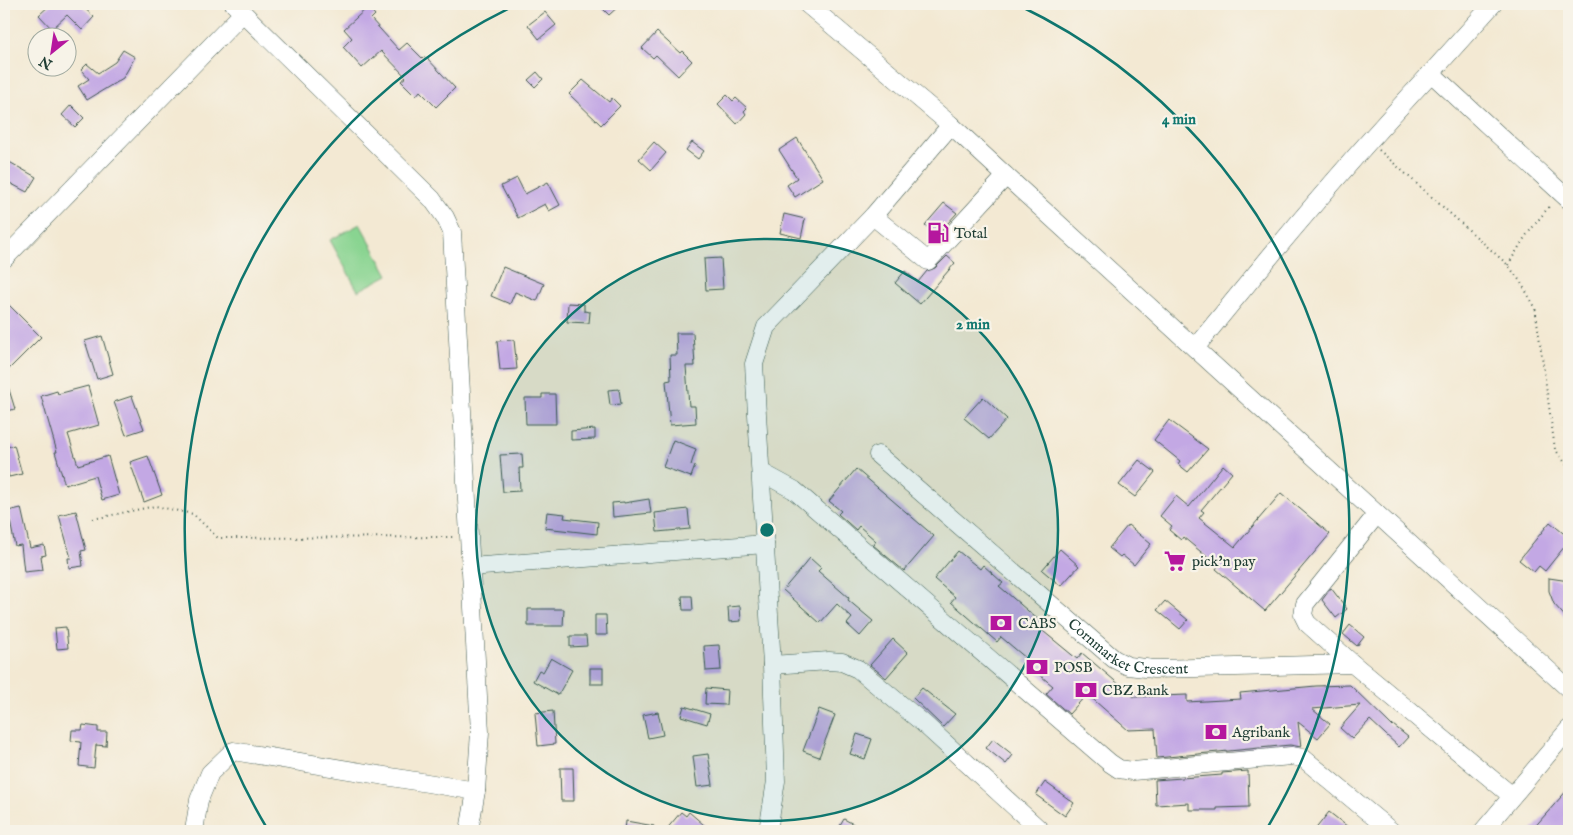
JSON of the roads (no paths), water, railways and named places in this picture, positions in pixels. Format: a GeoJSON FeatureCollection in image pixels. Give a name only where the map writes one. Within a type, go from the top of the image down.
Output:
{"type":"FeatureCollection","features":[{"type":"Feature","properties":{"kind":"street"},"geometry":{"type":"LineString","coordinates":[[807,4],[951,125],[1569,689]]}},
{"type":"Feature","properties":{"kind":"street"},"geometry":{"type":"LineString","coordinates":[[1195,348],[1282,240],[1368,140],[1493,4]]}},
{"type":"Feature","properties":{"kind":"street"},"geometry":{"type":"LineString","coordinates":[[4,259],[239,8],[432,199],[445,217],[452,232],[470,537],[470,567],[480,732],[476,790],[469,831]]}},
{"type":"Feature","properties":{"kind":"street"},"geometry":{"type":"LineString","coordinates":[[1431,73],[1565,196]]}},
{"type":"Feature","properties":{"kind":"street"},"geometry":{"type":"LineString","coordinates":[[768,831],[776,781],[772,666],[754,364],[766,328],[873,216],[951,125]]}},
{"type":"Feature","properties":{"kind":"street"},"geometry":{"type":"LineString","coordinates":[[873,216],[928,261],[1006,176]]}},
{"type":"Feature","properties":{"kind":"street","name":"Cornmarket Crescent"},"geometry":{"type":"LineString","coordinates":[[878,454],[1114,659],[1128,666],[1154,669],[1353,664]]}},
{"type":"Feature","properties":{"kind":"street"},"geometry":{"type":"LineString","coordinates":[[761,472],[794,490],[1119,769],[1133,771],[1291,756],[1303,758],[1391,831]]}},
{"type":"Feature","properties":{"kind":"street"},"geometry":{"type":"LineString","coordinates":[[1376,514],[1305,604],[1303,615],[1307,623],[1353,664],[1512,796]]}},
{"type":"Feature","properties":{"kind":"street"},"geometry":{"type":"LineString","coordinates":[[470,567],[764,544]]}},
{"type":"Feature","properties":{"kind":"street"},"geometry":{"type":"LineString","coordinates":[[772,666],[829,661],[842,662],[858,669],[923,723],[1041,831]]}},
{"type":"Feature","properties":{"kind":"street"},"geometry":{"type":"LineString","coordinates":[[1482,831],[1569,729]]}},
{"type":"Feature","properties":{"kind":"street"},"geometry":{"type":"LineString","coordinates":[[194,831],[199,800],[210,772],[233,751],[476,790]]}},
{"type":"Feature","properties":{"kind":"place","name":"Total"},"geometry":{"type":"Point","coordinates":[938,233]}},
{"type":"Feature","properties":{"kind":"place","name":"pick'n pay"},"geometry":{"type":"Point","coordinates":[1175,561]}},
{"type":"Feature","properties":{"kind":"place","name":"CABS"},"geometry":{"type":"Point","coordinates":[1001,623]}},
{"type":"Feature","properties":{"kind":"place","name":"POSB"},"geometry":{"type":"Point","coordinates":[1037,667]}},
{"type":"Feature","properties":{"kind":"place","name":"CBZ Bank"},"geometry":{"type":"Point","coordinates":[1086,690]}},
{"type":"Feature","properties":{"kind":"place","name":"Agribank"},"geometry":{"type":"Point","coordinates":[1216,732]}}]}
